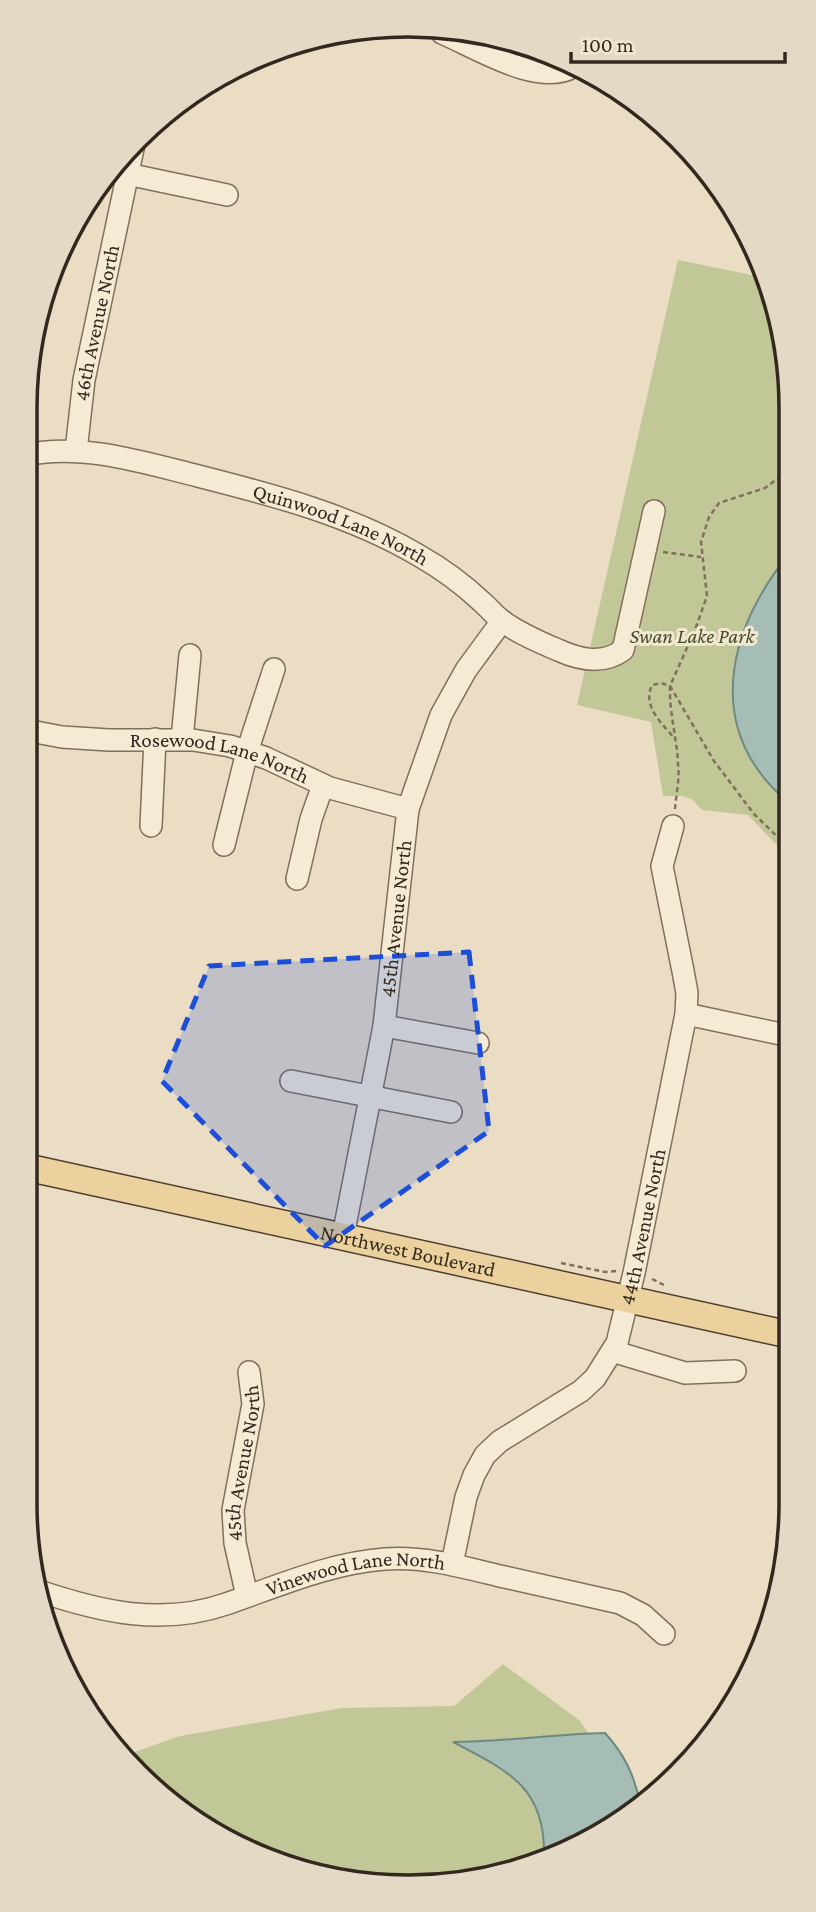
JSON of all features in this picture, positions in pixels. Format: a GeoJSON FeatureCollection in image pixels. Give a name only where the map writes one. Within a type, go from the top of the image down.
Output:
{"type":"FeatureCollection","features":[{"type":"Feature","properties":{"kind":"main road","name":"Northwest Boulevard"},"geometry":{"type":"LineString","coordinates":[[37,1170],[779,1332]]}},
{"type":"Feature","properties":{"kind":"street"},"geometry":{"type":"LineString","coordinates":[[459,41],[527,70],[545,74],[563,71]]}},
{"type":"Feature","properties":{"kind":"street","name":"46th Avenue North"},"geometry":{"type":"LineString","coordinates":[[76,451],[84,380],[130,162]]}},
{"type":"Feature","properties":{"kind":"street"},"geometry":{"type":"LineString","coordinates":[[127,174],[227,195]]}},
{"type":"Feature","properties":{"kind":"street"},"geometry":{"type":"LineString","coordinates":[[37,453],[76,451]]}},
{"type":"Feature","properties":{"kind":"street","name":"Quinwood Lane North"},"geometry":{"type":"LineString","coordinates":[[76,451],[117,457],[243,487],[335,516],[418,555],[456,580],[502,621],[539,642],[579,658],[600,661],[613,658],[623,650],[654,512]]}},
{"type":"Feature","properties":{"kind":"street","name":"45th Avenue North"},"geometry":{"type":"LineString","coordinates":[[343,1236],[384,1026],[408,809],[441,715],[466,670],[502,621]]}},
{"type":"Feature","properties":{"kind":"street"},"geometry":{"type":"LineString","coordinates":[[182,740],[190,655]]}},
{"type":"Feature","properties":{"kind":"street"},"geometry":{"type":"LineString","coordinates":[[224,845],[247,752],[274,669]]}},
{"type":"Feature","properties":{"kind":"street","name":"Rosewood Lane North"},"geometry":{"type":"LineString","coordinates":[[37,732],[62,737],[182,740],[230,746],[267,758],[323,785],[408,809]]}},
{"type":"Feature","properties":{"kind":"street"},"geometry":{"type":"LineString","coordinates":[[151,826],[155,739]]}},
{"type":"Feature","properties":{"kind":"street"},"geometry":{"type":"LineString","coordinates":[[297,878],[311,819],[323,785]]}},
{"type":"Feature","properties":{"kind":"street","name":"44th Avenue North"},"geometry":{"type":"LineString","coordinates":[[452,1564],[466,1497],[485,1454],[499,1441],[581,1391],[595,1378],[617,1343],[686,1014],[687,993],[662,866],[673,826]]}},
{"type":"Feature","properties":{"kind":"street"},"geometry":{"type":"LineString","coordinates":[[686,1014],[779,1033]]}},
{"type":"Feature","properties":{"kind":"street"},"geometry":{"type":"LineString","coordinates":[[384,1026],[478,1043]]}},
{"type":"Feature","properties":{"kind":"street"},"geometry":{"type":"LineString","coordinates":[[291,1081],[451,1112]]}},
{"type":"Feature","properties":{"kind":"street"},"geometry":{"type":"LineString","coordinates":[[612,1351],[685,1373],[735,1371]]}},
{"type":"Feature","properties":{"kind":"street","name":"45th Avenue North"},"geometry":{"type":"LineString","coordinates":[[247,1596],[235,1543],[233,1510],[253,1404],[249,1372]]}},
{"type":"Feature","properties":{"kind":"street","name":"Vinewood Lane North"},"geometry":{"type":"LineString","coordinates":[[48,1594],[85,1607],[122,1614],[161,1616],[215,1607],[354,1563],[386,1559],[431,1561],[620,1603],[643,1615],[664,1634]]}},
{"type":"Feature","properties":{"kind":"path"},"geometry":{"type":"LineString","coordinates":[[673,826],[679,767],[669,708],[670,686],[707,596],[701,542],[709,517],[719,503],[765,488],[779,478]]}},
{"type":"Feature","properties":{"kind":"path"},"geometry":{"type":"LineString","coordinates":[[675,739],[652,710],[648,695],[652,685],[661,683],[670,686],[714,761],[754,814],[779,838]]}},
{"type":"Feature","properties":{"kind":"highlighted area"},"geometry":{"type":"Polygon","coordinates":[[[469,952],[489,1131],[325,1246],[162,1081],[209,966],[469,952]]]}},
{"type":"Feature","properties":{"kind":"green space","name":"Swan Lake Park"},"geometry":{"type":"Polygon","coordinates":[[[678,260],[755,276],[767,312],[778,384],[779,847],[748,815],[702,810],[693,800],[683,796],[663,796],[651,722],[577,705],[678,260]]]}},
{"type":"Feature","properties":{"kind":"green space"},"geometry":{"type":"Polygon","coordinates":[[[503,1664],[579,1720],[634,1799],[594,1826],[572,1837],[504,1863],[432,1874],[360,1872],[289,1856],[222,1826],[182,1799],[132,1753],[180,1736],[342,1708],[454,1706],[503,1664]]]}},
{"type":"Feature","properties":{"kind":"water"},"geometry":{"type":"Polygon","coordinates":[[[779,568],[779,793],[762,775],[744,745],[735,713],[733,681],[739,648],[750,616],[779,568]]]}},
{"type":"Feature","properties":{"kind":"water"},"geometry":{"type":"Polygon","coordinates":[[[605,1733],[627,1765],[638,1796],[594,1826],[544,1849],[543,1833],[531,1797],[520,1784],[491,1762],[453,1742],[605,1733]]]}}]}
